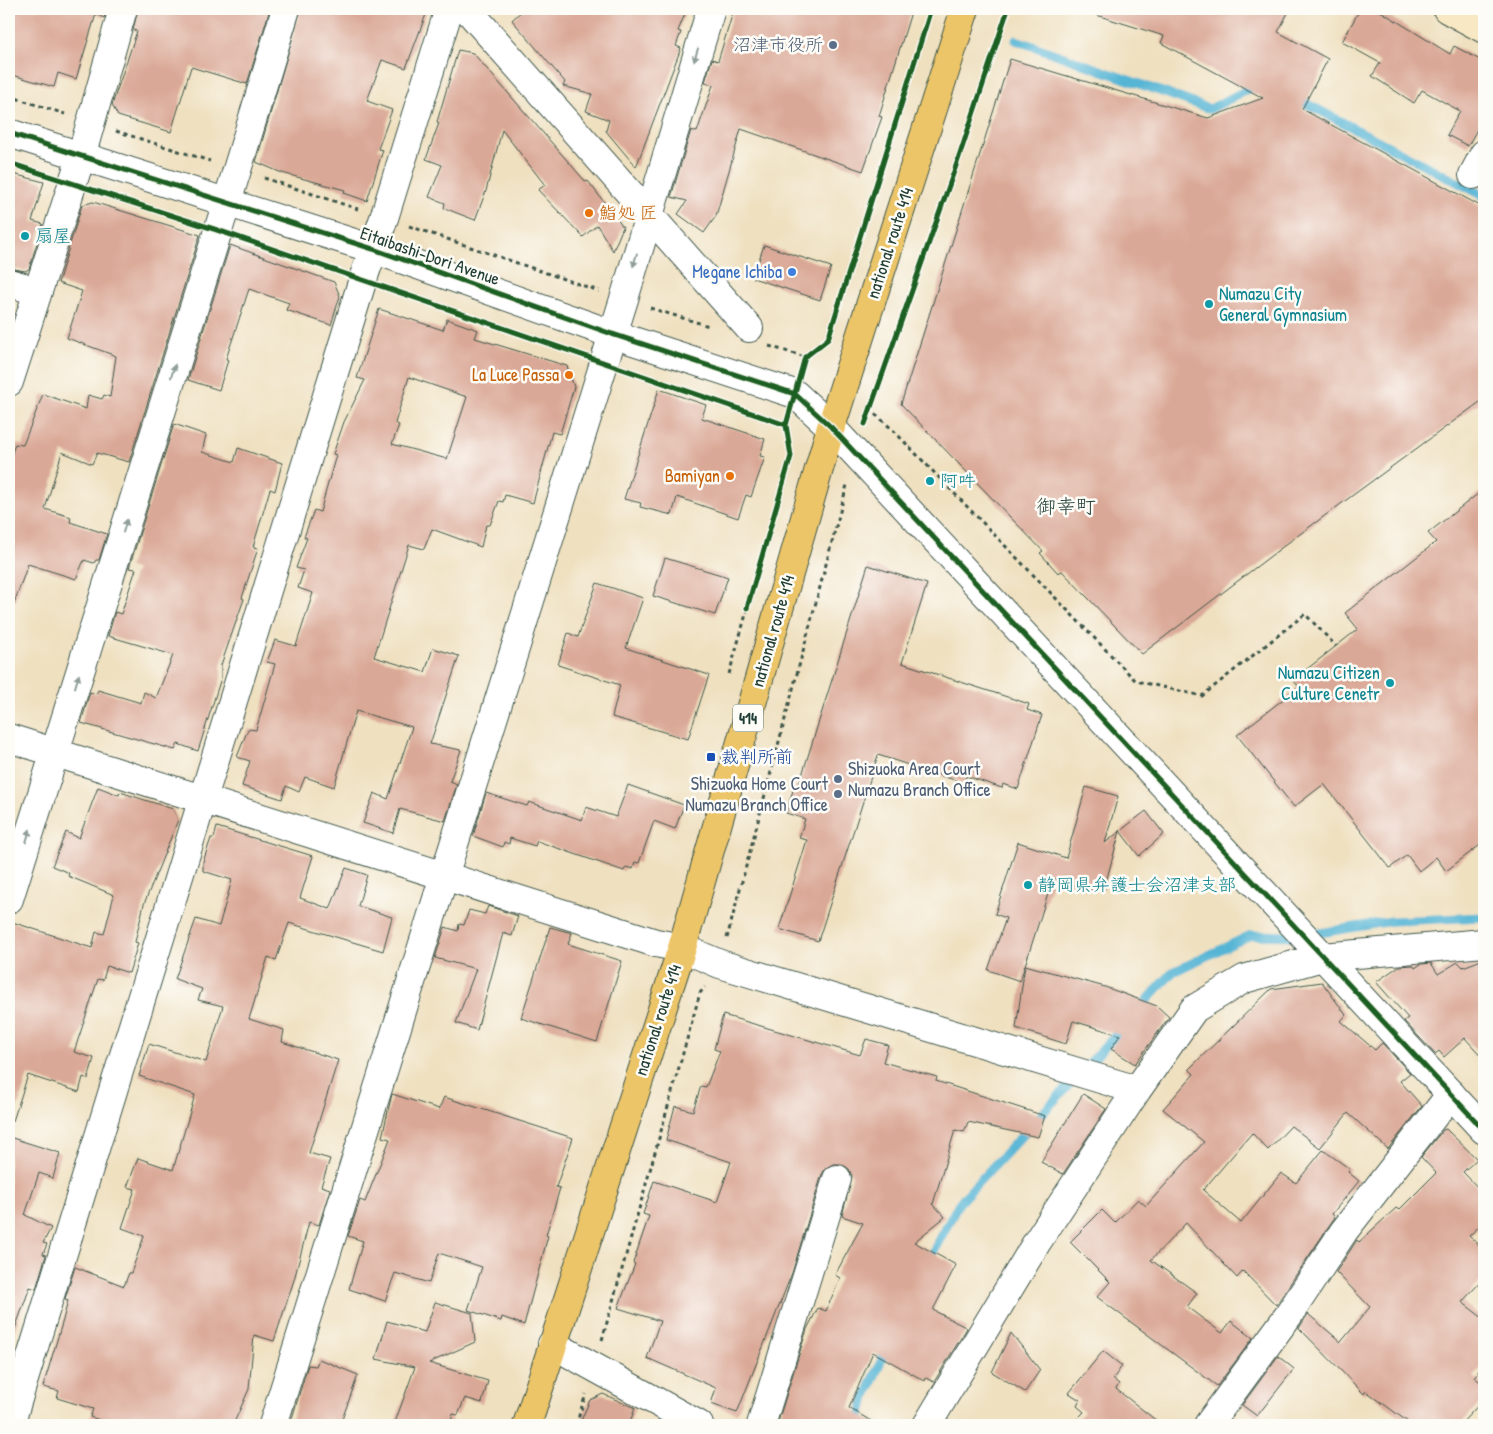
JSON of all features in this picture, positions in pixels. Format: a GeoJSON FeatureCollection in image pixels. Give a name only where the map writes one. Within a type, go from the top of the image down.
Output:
{"type":"FeatureCollection","features":[{"type":"Feature","properties":{"kind":"highway","name":"national route 414"},"geometry":{"type":"LineString","coordinates":[[527,1425],[682,948],[831,427],[965,9]]}},
{"type":"Feature","properties":{"kind":"main road"},"geometry":{"type":"LineString","coordinates":[[1447,9],[1484,29]]}},
{"type":"Feature","properties":{"kind":"street"},"geometry":{"type":"LineString","coordinates":[[9,382],[81,157],[123,9]]}},
{"type":"Feature","properties":{"kind":"street"},"geometry":{"type":"LineString","coordinates":[[9,899],[286,9]]}},
{"type":"Feature","properties":{"kind":"street"},"geometry":{"type":"LineString","coordinates":[[10,1425],[362,282],[449,9]]}},
{"type":"Feature","properties":{"kind":"street"},"geometry":{"type":"LineString","coordinates":[[467,9],[749,328]]}},
{"type":"Feature","properties":{"kind":"street"},"geometry":{"type":"LineString","coordinates":[[274,1425],[711,9]]}},
{"type":"Feature","properties":{"kind":"street","name":"Eitaibashi-Dori Avenue"},"geometry":{"type":"LineString","coordinates":[[9,133],[373,249],[612,334],[795,394],[831,427],[1484,1130]]}},
{"type":"Feature","properties":{"kind":"street"},"geometry":{"type":"LineString","coordinates":[[9,283],[38,291]]}},
{"type":"Feature","properties":{"kind":"street"},"geometry":{"type":"LineString","coordinates":[[9,738],[54,754],[656,943],[682,948],[720,964],[1137,1090]]}},
{"type":"Feature","properties":{"kind":"street"},"geometry":{"type":"LineString","coordinates":[[927,1425],[1037,1242],[1137,1090],[1194,1009],[1244,978],[1322,957],[1484,943]]}},
{"type":"Feature","properties":{"kind":"street"},"geometry":{"type":"LineString","coordinates":[[1208,1425],[1288,1316],[1344,1231],[1451,1094]]}},
{"type":"Feature","properties":{"kind":"street"},"geometry":{"type":"LineString","coordinates":[[761,1425],[837,1179]]}},
{"type":"Feature","properties":{"kind":"street"},"geometry":{"type":"LineString","coordinates":[[552,1344],[594,1369],[699,1425]]}},
{"type":"Feature","properties":{"kind":"path"},"geometry":{"type":"LineString","coordinates":[[858,245],[931,9]]}},
{"type":"Feature","properties":{"kind":"path"},"geometry":{"type":"LineString","coordinates":[[576,1425],[594,1369],[700,994],[720,964],[869,408],[958,160],[1008,9]]}},
{"type":"Feature","properties":{"kind":"path"},"geometry":{"type":"LineString","coordinates":[[217,230],[362,282],[548,343]]}},
{"type":"Feature","properties":{"kind":"path"},"geometry":{"type":"LineString","coordinates":[[747,608],[791,456],[786,425],[805,357],[828,340],[831,330]]}},
{"type":"Feature","properties":{"kind":"path"},"geometry":{"type":"LineString","coordinates":[[676,387],[786,425]]}},
{"type":"Feature","properties":{"kind":"path"},"geometry":{"type":"LineString","coordinates":[[869,408],[892,428],[1136,681],[1202,696],[1305,614],[1336,646]]}},
{"type":"Feature","properties":{"kind":"building"},"geometry":{"type":"Polygon","coordinates":[[[9,9],[107,9],[104,18],[96,14],[76,79],[58,73],[54,87],[9,74],[9,9]]]}},
{"type":"Feature","properties":{"kind":"building"},"geometry":{"type":"Polygon","coordinates":[[[138,9],[270,9],[247,84],[191,67],[171,132],[118,116],[112,105],[137,31],[133,30],[138,9]]]}},
{"type":"Feature","properties":{"kind":"building"},"geometry":{"type":"Polygon","coordinates":[[[301,9],[428,9],[406,68],[382,60],[367,101],[392,110],[378,149],[383,150],[367,201],[344,193],[345,190],[282,173],[256,162],[301,9]]]}},
{"type":"Feature","properties":{"kind":"building"},"geometry":{"type":"Polygon","coordinates":[[[524,9],[687,9],[678,31],[681,32],[676,46],[681,48],[636,167],[606,131],[609,120],[586,111],[592,94],[563,86],[565,82],[512,20],[524,9]]]}},
{"type":"Feature","properties":{"kind":"building"},"geometry":{"type":"Polygon","coordinates":[[[734,9],[912,9],[879,116],[882,117],[863,171],[741,129],[716,216],[704,233],[678,214],[687,201],[671,197],[691,130],[697,132],[713,85],[705,82],[712,59],[718,61],[734,9]]]}},
{"type":"Feature","properties":{"kind":"building","name":"Numazu City General Gymnasium"},"geometry":{"type":"Polygon","coordinates":[[[1094,9],[1290,9],[1278,32],[1328,59],[1302,109],[1484,208],[1484,399],[1289,542],[1142,654],[1062,571],[1058,573],[1040,553],[1043,551],[901,404],[1010,59],[1208,118],[1263,98],[1161,43],[1164,36],[1093,14],[1094,9]]]}},
{"type":"Feature","properties":{"kind":"building"},"geometry":{"type":"Polygon","coordinates":[[[1360,9],[1377,9],[1450,54],[1454,46],[1484,62],[1484,124],[1481,122],[1468,146],[1447,135],[1460,111],[1422,90],[1414,103],[1372,76],[1380,63],[1342,42],[1360,9]]]}},
{"type":"Feature","properties":{"kind":"building"},"geometry":{"type":"Polygon","coordinates":[[[458,50],[473,53],[586,182],[588,181],[623,227],[613,251],[597,225],[583,237],[538,190],[545,185],[502,130],[486,191],[475,220],[444,208],[445,203],[429,197],[442,165],[426,159],[439,123],[437,122],[458,50]]]}},
{"type":"Feature","properties":{"kind":"building","name":"扇屋"},"geometry":{"type":"Polygon","coordinates":[[[9,173],[44,182],[32,221],[43,224],[29,269],[25,271],[9,268],[9,173]]]}},
{"type":"Feature","properties":{"kind":"building"},"geometry":{"type":"Polygon","coordinates":[[[93,202],[200,235],[129,462],[97,453],[92,464],[62,452],[45,509],[71,517],[70,522],[107,534],[99,560],[96,560],[94,563],[84,560],[76,579],[28,564],[12,609],[9,608],[9,462],[15,444],[23,445],[43,394],[86,409],[88,395],[102,399],[104,395],[110,397],[116,356],[67,338],[82,291],[58,283],[82,205],[93,202]]]}},
{"type":"Feature","properties":{"kind":"building"},"geometry":{"type":"Polygon","coordinates":[[[230,245],[334,282],[340,296],[331,325],[286,310],[289,303],[249,289],[226,359],[228,360],[219,390],[188,380],[230,245]]]}},
{"type":"Feature","properties":{"kind":"building","name":"Megane Ichiba"},"geometry":{"type":"Polygon","coordinates":[[[764,245],[831,267],[820,300],[753,278],[764,245]]]}},
{"type":"Feature","properties":{"kind":"building"},"geometry":{"type":"Polygon","coordinates":[[[379,309],[443,330],[447,319],[478,330],[475,338],[567,366],[574,387],[560,434],[552,432],[533,503],[505,495],[503,502],[499,501],[490,525],[486,525],[481,547],[432,529],[424,549],[409,545],[374,657],[425,672],[433,648],[459,656],[430,744],[461,750],[450,781],[457,784],[445,821],[400,809],[393,833],[363,823],[374,793],[388,799],[412,727],[356,711],[334,787],[305,777],[299,792],[286,786],[282,799],[242,786],[250,761],[237,757],[248,729],[256,730],[275,664],[267,662],[275,640],[296,646],[313,593],[298,588],[304,570],[296,568],[307,538],[304,537],[314,510],[320,512],[336,455],[333,454],[344,422],[365,380],[357,378],[379,309]],[[409,377],[395,423],[399,425],[392,444],[447,459],[467,397],[409,377]]]}},
{"type":"Feature","properties":{"kind":"building"},"geometry":{"type":"Polygon","coordinates":[[[659,389],[706,405],[702,418],[765,439],[760,456],[765,457],[751,497],[746,495],[738,518],[677,497],[672,515],[640,507],[641,503],[624,499],[659,389]]]}},
{"type":"Feature","properties":{"kind":"building"},"geometry":{"type":"Polygon","coordinates":[[[174,424],[206,435],[202,452],[234,462],[238,448],[282,463],[275,491],[270,489],[253,547],[258,548],[242,598],[244,599],[221,665],[221,678],[198,751],[178,744],[175,750],[81,723],[90,692],[96,694],[98,690],[141,703],[144,692],[156,698],[173,655],[108,636],[115,612],[121,614],[136,569],[129,568],[174,424]]]}},
{"type":"Feature","properties":{"kind":"building","name":"Numazu Citizen Culture Cenetr"},"geometry":{"type":"Polygon","coordinates":[[[1484,489],[1484,842],[1446,871],[1436,857],[1419,871],[1407,855],[1390,868],[1324,784],[1294,807],[1237,735],[1299,687],[1293,680],[1358,629],[1345,613],[1436,542],[1428,533],[1484,489]]]}},
{"type":"Feature","properties":{"kind":"building"},"geometry":{"type":"Polygon","coordinates":[[[665,558],[728,577],[715,615],[653,596],[665,558]]]}},
{"type":"Feature","properties":{"kind":"building"},"geometry":{"type":"Polygon","coordinates":[[[868,565],[927,584],[902,663],[1029,704],[1027,710],[1042,715],[1018,789],[1003,784],[1002,788],[966,776],[964,783],[878,755],[818,941],[779,929],[807,840],[799,838],[805,819],[786,813],[794,787],[798,788],[868,565]]]}},
{"type":"Feature","properties":{"kind":"building"},"geometry":{"type":"Polygon","coordinates":[[[597,583],[643,598],[626,648],[709,675],[688,739],[612,717],[620,685],[558,665],[568,633],[578,637],[597,583]]]}},
{"type":"Feature","properties":{"kind":"building"},"geometry":{"type":"Polygon","coordinates":[[[628,785],[684,805],[675,829],[654,821],[639,863],[635,862],[633,869],[626,867],[624,871],[537,841],[535,846],[510,838],[509,844],[504,842],[503,847],[473,836],[486,793],[527,806],[529,802],[582,820],[586,807],[616,817],[628,785]]]}},
{"type":"Feature","properties":{"kind":"building"},"geometry":{"type":"Polygon","coordinates":[[[98,787],[119,795],[120,792],[173,809],[178,820],[144,904],[135,942],[138,943],[129,973],[107,966],[103,980],[98,979],[74,1052],[94,1058],[88,1079],[83,1077],[79,1092],[28,1075],[13,1121],[9,1120],[9,921],[92,948],[96,932],[104,934],[114,895],[68,876],[69,873],[52,866],[66,832],[79,838],[98,787]]]}},
{"type":"Feature","properties":{"kind":"building"},"geometry":{"type":"Polygon","coordinates":[[[1086,787],[1118,796],[1105,843],[1120,831],[1104,889],[1092,885],[1091,891],[1053,878],[1020,981],[988,970],[1006,918],[995,914],[1018,842],[1066,858],[1086,787]]]}},
{"type":"Feature","properties":{"kind":"building"},"geometry":{"type":"Polygon","coordinates":[[[1146,811],[1164,834],[1139,856],[1120,831],[1146,811]]]}},
{"type":"Feature","properties":{"kind":"building"},"geometry":{"type":"Polygon","coordinates":[[[217,827],[313,856],[300,898],[330,909],[346,868],[367,875],[358,906],[392,917],[383,951],[289,923],[276,960],[268,957],[249,1019],[284,1030],[282,1042],[338,1060],[309,1153],[330,1159],[321,1186],[330,1189],[319,1225],[309,1222],[294,1280],[274,1341],[254,1335],[249,1389],[233,1425],[116,1425],[90,1417],[93,1409],[57,1398],[59,1391],[43,1387],[63,1320],[68,1300],[65,1299],[75,1267],[124,1286],[129,1273],[131,1273],[144,1236],[122,1228],[135,1189],[127,1187],[138,1158],[173,1170],[195,1095],[139,1076],[149,1044],[206,1062],[223,1006],[198,1000],[202,989],[175,979],[196,919],[219,926],[232,880],[203,871],[203,862],[217,827]]]}},
{"type":"Feature","properties":{"kind":"building"},"geometry":{"type":"Polygon","coordinates":[[[488,906],[518,916],[512,936],[503,933],[477,1030],[456,1023],[476,969],[435,958],[445,927],[458,931],[459,924],[464,925],[469,910],[485,914],[488,906]]]}},
{"type":"Feature","properties":{"kind":"building"},"geometry":{"type":"Polygon","coordinates":[[[550,927],[572,933],[568,944],[622,961],[597,1042],[521,1018],[550,927]]]}},
{"type":"Feature","properties":{"kind":"building"},"geometry":{"type":"Polygon","coordinates":[[[1484,959],[1484,1059],[1465,1038],[1444,1057],[1439,1051],[1435,1054],[1404,1021],[1408,1018],[1376,982],[1399,966],[1413,965],[1415,968],[1421,964],[1431,963],[1438,974],[1458,962],[1463,967],[1484,959]]]}},
{"type":"Feature","properties":{"kind":"building"},"geometry":{"type":"Polygon","coordinates":[[[1025,965],[1105,987],[1157,1006],[1169,1017],[1135,1064],[1111,1049],[1120,1035],[1073,1021],[1066,1044],[1016,1028],[1025,965]]]}},
{"type":"Feature","properties":{"kind":"building"},"geometry":{"type":"Polygon","coordinates":[[[1322,982],[1346,1015],[1341,1021],[1375,1050],[1382,1043],[1410,1073],[1400,1081],[1422,1106],[1388,1149],[1348,1113],[1320,1148],[1291,1126],[1268,1150],[1252,1133],[1203,1190],[1241,1223],[1281,1173],[1296,1183],[1323,1150],[1350,1169],[1348,1172],[1359,1181],[1332,1214],[1335,1217],[1276,1305],[1243,1271],[1237,1278],[1186,1223],[1151,1260],[1197,1293],[1187,1307],[1222,1333],[1231,1321],[1253,1338],[1217,1386],[1097,1297],[1110,1282],[1070,1242],[1102,1210],[1115,1223],[1138,1199],[1146,1206],[1204,1142],[1163,1109],[1194,1074],[1189,1069],[1271,989],[1322,982]]]}},
{"type":"Feature","properties":{"kind":"building"},"geometry":{"type":"Polygon","coordinates":[[[723,1015],[860,1055],[866,1039],[888,1045],[883,1062],[937,1077],[936,1081],[1045,1116],[1038,1137],[968,1122],[964,1132],[955,1130],[933,1204],[945,1217],[914,1242],[956,1265],[933,1310],[967,1328],[934,1382],[926,1378],[925,1381],[873,1352],[849,1408],[878,1425],[777,1425],[807,1329],[818,1308],[826,1311],[840,1278],[835,1275],[863,1223],[842,1216],[852,1176],[849,1169],[842,1164],[833,1164],[826,1168],[822,1174],[792,1273],[737,1413],[711,1404],[716,1388],[647,1358],[660,1321],[618,1308],[635,1264],[633,1263],[649,1216],[643,1214],[654,1181],[717,1202],[731,1162],[666,1140],[675,1106],[693,1111],[701,1086],[706,1087],[720,1051],[714,1049],[723,1015]]]}},
{"type":"Feature","properties":{"kind":"building"},"geometry":{"type":"Polygon","coordinates":[[[392,1094],[439,1109],[444,1097],[573,1138],[556,1187],[560,1188],[546,1235],[548,1236],[524,1325],[502,1317],[501,1321],[468,1310],[482,1267],[439,1253],[429,1283],[395,1273],[385,1301],[349,1289],[363,1241],[348,1236],[360,1200],[365,1202],[390,1139],[382,1137],[392,1094]]]}},
{"type":"Feature","properties":{"kind":"building"},"geometry":{"type":"Polygon","coordinates":[[[1083,1094],[1106,1109],[1063,1174],[1041,1162],[1083,1094]]]}},
{"type":"Feature","properties":{"kind":"building"},"geometry":{"type":"Polygon","coordinates":[[[1446,1129],[1477,1159],[1463,1172],[1484,1194],[1484,1222],[1469,1236],[1484,1250],[1484,1278],[1462,1302],[1484,1319],[1484,1364],[1474,1377],[1484,1385],[1484,1399],[1460,1425],[1412,1425],[1366,1391],[1364,1394],[1299,1328],[1308,1314],[1341,1342],[1370,1307],[1336,1272],[1357,1240],[1359,1242],[1396,1208],[1399,1210],[1436,1173],[1421,1157],[1443,1130],[1446,1129]]]}},
{"type":"Feature","properties":{"kind":"building"},"geometry":{"type":"Polygon","coordinates":[[[9,1137],[60,1153],[53,1178],[39,1173],[25,1215],[51,1228],[43,1243],[47,1244],[43,1254],[46,1255],[36,1289],[30,1287],[12,1337],[9,1336],[9,1137]]]}},
{"type":"Feature","properties":{"kind":"building"},"geometry":{"type":"Polygon","coordinates":[[[435,1302],[472,1313],[475,1342],[429,1363],[488,1381],[482,1403],[465,1398],[458,1415],[453,1414],[450,1425],[394,1425],[415,1367],[376,1359],[387,1321],[425,1332],[435,1302]]]}},
{"type":"Feature","properties":{"kind":"building"},"geometry":{"type":"Polygon","coordinates":[[[1011,1333],[1040,1370],[1025,1392],[992,1372],[1011,1333]]]}},
{"type":"Feature","properties":{"kind":"building"},"geometry":{"type":"Polygon","coordinates":[[[1103,1351],[1122,1366],[1113,1379],[1119,1384],[1116,1389],[1162,1425],[1071,1425],[1084,1412],[1077,1406],[1080,1400],[1069,1393],[1103,1351]]]}},
{"type":"Feature","properties":{"kind":"building"},"geometry":{"type":"Polygon","coordinates":[[[1278,1356],[1294,1369],[1257,1416],[1242,1405],[1278,1356]]]}},
{"type":"Feature","properties":{"kind":"building"},"geometry":{"type":"Polygon","coordinates":[[[319,1359],[358,1375],[340,1425],[290,1425],[308,1365],[316,1366],[319,1359]]]}},
{"type":"Feature","properties":{"kind":"building"},"geometry":{"type":"Polygon","coordinates":[[[603,1394],[635,1408],[629,1425],[579,1425],[590,1400],[603,1394]]]}},
{"type":"Feature","properties":{"kind":"waterway"},"geometry":{"type":"LineString","coordinates":[[1016,40],[1210,109],[1258,84]]}},
{"type":"Feature","properties":{"kind":"waterway"},"geometry":{"type":"LineString","coordinates":[[1296,98],[1484,196]]}},
{"type":"Feature","properties":{"kind":"waterway"},"geometry":{"type":"LineString","coordinates":[[1308,935],[1392,921],[1484,917]]}},
{"type":"Feature","properties":{"kind":"waterway"},"geometry":{"type":"LineString","coordinates":[[1138,1010],[1173,972],[1251,935],[1295,936]]}},
{"type":"Feature","properties":{"kind":"waterway"},"geometry":{"type":"LineString","coordinates":[[928,1262],[959,1203],[1125,1025]]}},
{"type":"Feature","properties":{"kind":"waterway"},"geometry":{"type":"LineString","coordinates":[[858,1425],[865,1398],[887,1348]]}},
{"type":"Feature","properties":{"kind":"cycle path"},"geometry":{"type":"LineString","coordinates":[[747,608],[791,456],[786,425],[805,357],[828,339],[931,9]]}},
{"type":"Feature","properties":{"kind":"cycle path"},"geometry":{"type":"LineString","coordinates":[[865,424],[958,160],[1008,9]]}},
{"type":"Feature","properties":{"kind":"cycle path"},"geometry":{"type":"LineString","coordinates":[[9,133],[373,249],[612,334],[795,394],[831,427],[1484,1130]]}},
{"type":"Feature","properties":{"kind":"cycle path"},"geometry":{"type":"LineString","coordinates":[[9,163],[217,230],[786,425]]}},
{"type":"Feature","properties":{"kind":"place","name":"沼津市役所"},"geometry":{"type":"Point","coordinates":[833,45]}},
{"type":"Feature","properties":{"kind":"place","name":"鮨処 匠"},"geometry":{"type":"Point","coordinates":[589,213]}},
{"type":"Feature","properties":{"kind":"place","name":"扇屋"},"geometry":{"type":"Point","coordinates":[25,236]}},
{"type":"Feature","properties":{"kind":"place","name":"Megane Ichiba"},"geometry":{"type":"Point","coordinates":[792,272]}},
{"type":"Feature","properties":{"kind":"place","name":"Numazu City General Gymnasium"},"geometry":{"type":"Point","coordinates":[1209,304]}},
{"type":"Feature","properties":{"kind":"place","name":"La Luce Passa"},"geometry":{"type":"Point","coordinates":[569,375]}},
{"type":"Feature","properties":{"kind":"place","name":"Bamiyan"},"geometry":{"type":"Point","coordinates":[730,476]}},
{"type":"Feature","properties":{"kind":"place","name":"阿吽"},"geometry":{"type":"Point","coordinates":[930,481]}},
{"type":"Feature","properties":{"kind":"place","name":"Numazu Citizen Culture Cenetr"},"geometry":{"type":"Point","coordinates":[1390,683]}},
{"type":"Feature","properties":{"kind":"place","name":"裁判所前"},"geometry":{"type":"Point","coordinates":[711,757]}},
{"type":"Feature","properties":{"kind":"place","name":"Shizuoka Area Court Numazu Branch Office"},"geometry":{"type":"Point","coordinates":[838,779]}},
{"type":"Feature","properties":{"kind":"place","name":"Shizuoka Home Court Numazu Branch Office"},"geometry":{"type":"Point","coordinates":[838,794]}},
{"type":"Feature","properties":{"kind":"place","name":"静岡県弁護士会沼津支部"},"geometry":{"type":"Point","coordinates":[1028,885]}},
{"type":"Feature","properties":{"kind":"district","name":"御幸町"},"geometry":{"type":"Point","coordinates":[1066,506]}}]}
